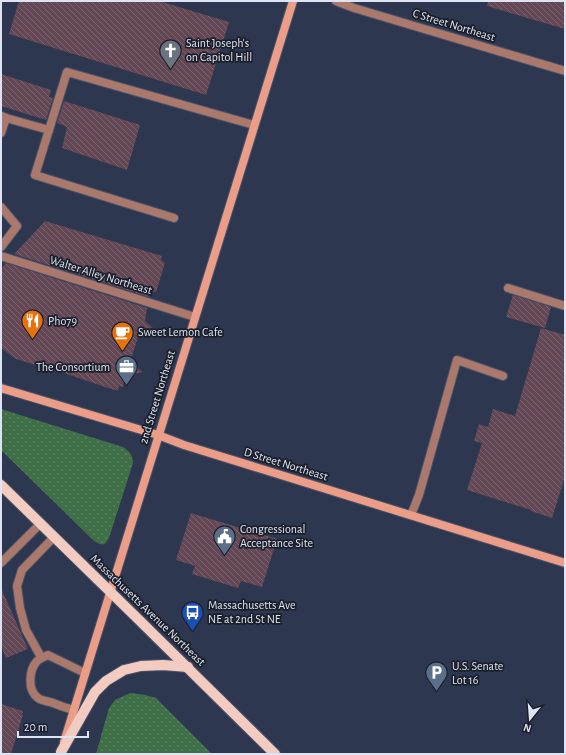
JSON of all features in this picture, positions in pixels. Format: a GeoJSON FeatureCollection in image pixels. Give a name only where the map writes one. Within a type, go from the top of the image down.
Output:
{"type":"FeatureCollection","features":[{"type":"Feature","properties":{"kind":"main road","name":"Massachusetts Avenue Northeast"},"geometry":{"type":"LineString","coordinates":[[1,485],[275,754]]}},
{"type":"Feature","properties":{"kind":"main road"},"geometry":{"type":"LineString","coordinates":[[60,753],[95,692],[106,681],[124,670],[141,666],[163,665],[188,667]]}},
{"type":"Feature","properties":{"kind":"street","name":"2nd Street Northeast"},"geometry":{"type":"LineString","coordinates":[[60,753],[293,1]]}},
{"type":"Feature","properties":{"kind":"street","name":"C Street Northeast"},"geometry":{"type":"LineString","coordinates":[[336,1],[354,8],[565,71]]}},
{"type":"Feature","properties":{"kind":"street"},"geometry":{"type":"LineString","coordinates":[[174,218],[35,175],[67,72],[254,125]]}},
{"type":"Feature","properties":{"kind":"street"},"geometry":{"type":"LineString","coordinates":[[1,133],[4,117],[49,130]]}},
{"type":"Feature","properties":{"kind":"street"},"geometry":{"type":"LineString","coordinates":[[1,208],[17,226],[1,247]]}},
{"type":"Feature","properties":{"kind":"street","name":"Walter Alley Northeast"},"geometry":{"type":"LineString","coordinates":[[1,256],[195,317]]}},
{"type":"Feature","properties":{"kind":"street"},"geometry":{"type":"LineString","coordinates":[[508,288],[565,306]]}},
{"type":"Feature","properties":{"kind":"street"},"geometry":{"type":"LineString","coordinates":[[411,515],[419,495],[457,360],[503,376]]}},
{"type":"Feature","properties":{"kind":"street","name":"D Street Northeast"},"geometry":{"type":"LineString","coordinates":[[1,388],[158,435],[184,445],[565,563]]}},
{"type":"Feature","properties":{"kind":"street"},"geometry":{"type":"LineString","coordinates":[[1,563],[41,523]]}},
{"type":"Feature","properties":{"kind":"street"},"geometry":{"type":"LineString","coordinates":[[41,657],[26,630],[20,608],[17,586],[22,570],[54,537]]}},
{"type":"Feature","properties":{"kind":"street"},"geometry":{"type":"LineString","coordinates":[[74,710],[39,698],[35,695],[32,691],[30,679],[33,667],[41,657],[48,655],[85,673]]}},
{"type":"Feature","properties":{"kind":"green space"},"geometry":{"type":"Polygon","coordinates":[[[1,409],[123,447],[127,450],[133,463],[109,538],[106,543],[101,544],[94,541],[1,450],[1,409]]]}},
{"type":"Feature","properties":{"kind":"green space"},"geometry":{"type":"Polygon","coordinates":[[[130,693],[156,698],[212,754],[96,754],[109,708],[115,700],[130,693]]]}},
{"type":"Feature","properties":{"kind":"building","name":"Saint Joseph's on Capitol Hill"},"geometry":{"type":"Polygon","coordinates":[[[19,1],[159,1],[229,22],[206,95],[9,34],[19,1]]]}},
{"type":"Feature","properties":{"kind":"building"},"geometry":{"type":"Polygon","coordinates":[[[488,1],[565,1],[565,29],[487,6],[488,1]]]}},
{"type":"Feature","properties":{"kind":"building"},"geometry":{"type":"Polygon","coordinates":[[[1,74],[51,90],[49,97],[53,98],[46,120],[1,106],[1,74]]]}},
{"type":"Feature","properties":{"kind":"building"},"geometry":{"type":"Polygon","coordinates":[[[64,101],[140,125],[127,170],[62,148],[67,127],[57,123],[64,101]]]}},
{"type":"Feature","properties":{"kind":"building"},"geometry":{"type":"Polygon","coordinates":[[[45,221],[162,256],[161,260],[165,263],[156,292],[151,291],[149,297],[14,254],[45,221]]]}},
{"type":"Feature","properties":{"kind":"building"},"geometry":{"type":"Polygon","coordinates":[[[6,263],[147,308],[145,321],[154,329],[139,334],[130,362],[143,372],[125,376],[123,387],[119,386],[118,391],[16,359],[1,348],[1,269],[6,263]]]}},
{"type":"Feature","properties":{"kind":"building"},"geometry":{"type":"Polygon","coordinates":[[[513,295],[551,307],[545,328],[506,317],[513,295]]]}},
{"type":"Feature","properties":{"kind":"building"},"geometry":{"type":"Polygon","coordinates":[[[541,328],[565,335],[565,477],[552,518],[467,490],[482,443],[474,441],[479,424],[488,427],[493,409],[515,416],[541,328]]]}},
{"type":"Feature","properties":{"kind":"building"},"geometry":{"type":"Polygon","coordinates":[[[191,513],[277,539],[262,587],[241,581],[238,588],[192,574],[195,566],[176,560],[191,513]]]}},
{"type":"Feature","properties":{"kind":"building"},"geometry":{"type":"Polygon","coordinates":[[[1,588],[28,649],[6,658],[1,646],[1,588]]]}},
{"type":"Feature","properties":{"kind":"building"},"geometry":{"type":"Polygon","coordinates":[[[1,704],[23,711],[11,754],[1,754],[1,704]]]}},
{"type":"Feature","properties":{"kind":"place","name":"Saint Joseph's on Capitol Hill"},"geometry":{"type":"Point","coordinates":[170,70]}},
{"type":"Feature","properties":{"kind":"place","name":"Pho79"},"geometry":{"type":"Point","coordinates":[33,340]}},
{"type":"Feature","properties":{"kind":"place","name":"Sweet Lemon Cafe"},"geometry":{"type":"Point","coordinates":[123,352]}},
{"type":"Feature","properties":{"kind":"place","name":"The Consortium"},"geometry":{"type":"Point","coordinates":[126,386]}},
{"type":"Feature","properties":{"kind":"place","name":"Congressional Acceptance Site"},"geometry":{"type":"Point","coordinates":[225,556]}},
{"type":"Feature","properties":{"kind":"place","name":"Massachusetts Ave NE at 2nd St NE"},"geometry":{"type":"Point","coordinates":[192,632]}},
{"type":"Feature","properties":{"kind":"place","name":"U.S. Senate Lot 16"},"geometry":{"type":"Point","coordinates":[437,692]}}]}
